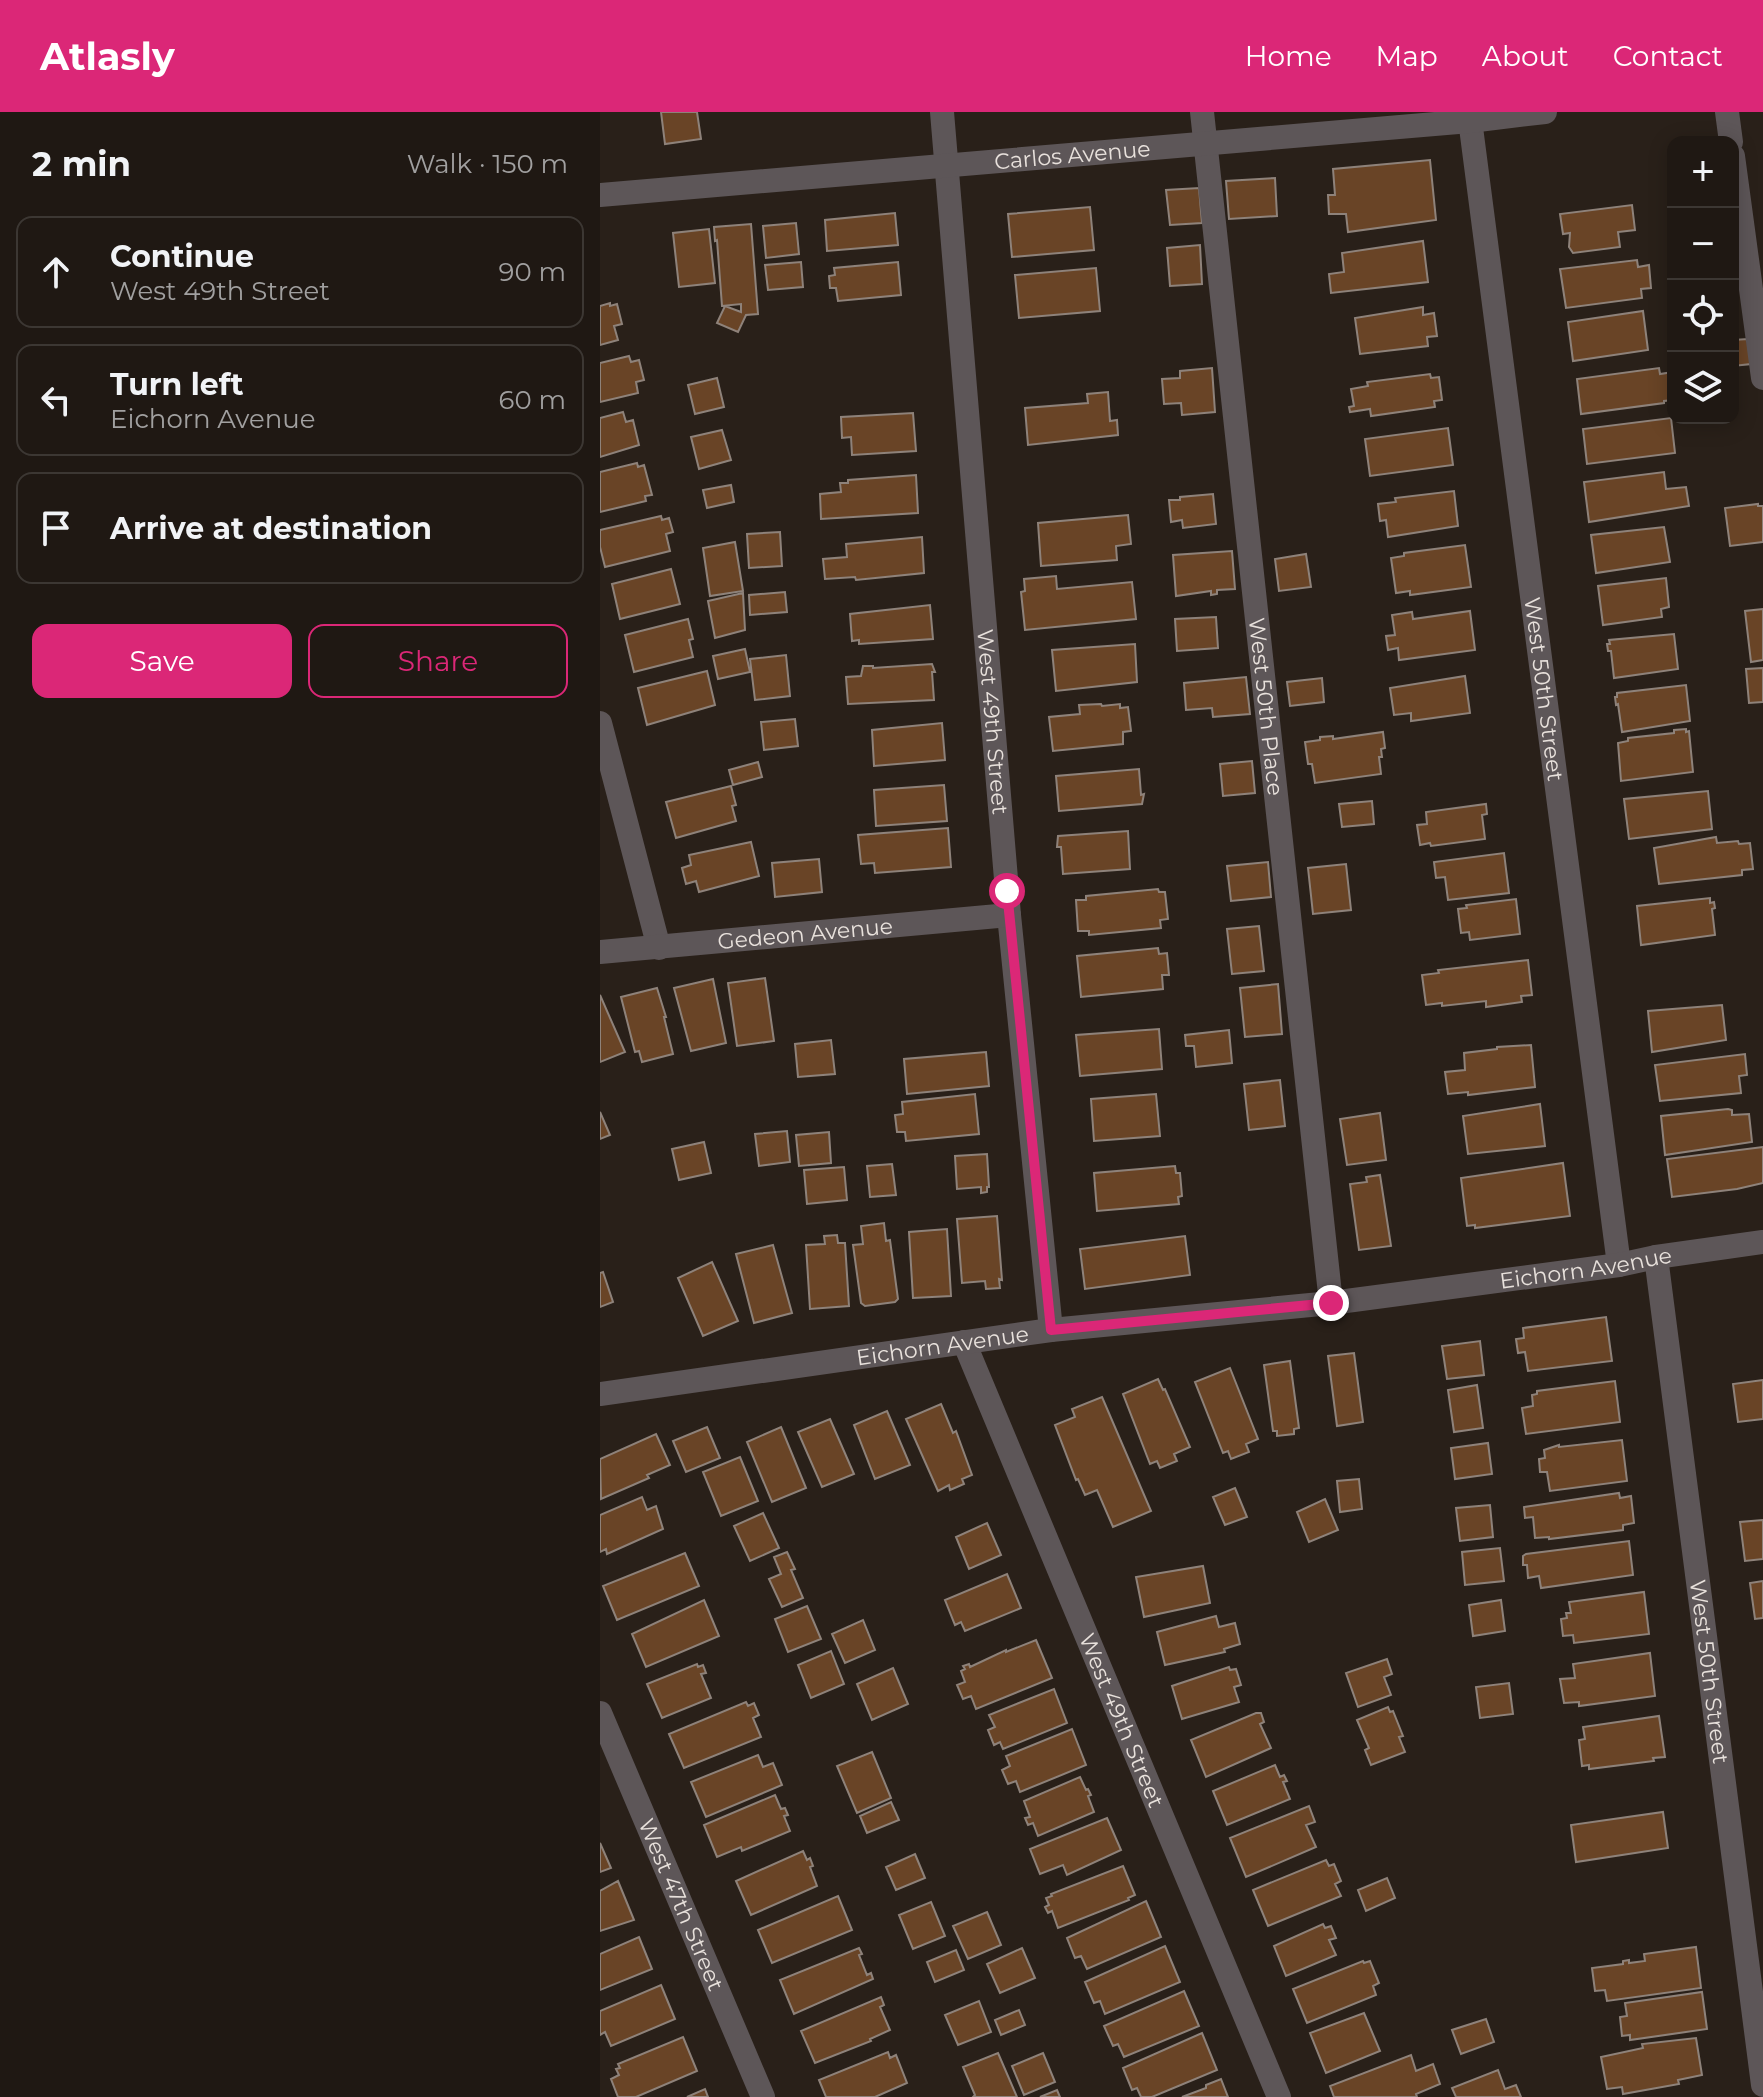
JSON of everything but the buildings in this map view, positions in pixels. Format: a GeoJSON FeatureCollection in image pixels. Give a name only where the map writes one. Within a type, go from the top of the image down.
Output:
{"type":"FeatureCollection","features":[{"type":"Feature","properties":{"kind":"street","name":"West 49th Street"},"geometry":{"type":"LineString","coordinates":[[942,112],[1009,915],[1051,1330]]}},
{"type":"Feature","properties":{"kind":"street","name":"West 50th Place"},"geometry":{"type":"LineString","coordinates":[[1202,112],[1331,1303]]}},
{"type":"Feature","properties":{"kind":"street","name":"Carlos Avenue"},"geometry":{"type":"LineString","coordinates":[[600,195],[1545,112]]}},
{"type":"Feature","properties":{"kind":"street"},"geometry":{"type":"LineString","coordinates":[[1727,112],[1730,136]]}},
{"type":"Feature","properties":{"kind":"street","name":"West 50th Street"},"geometry":{"type":"LineString","coordinates":[[1470,117],[1619,1265]]}},
{"type":"Feature","properties":{"kind":"street"},"geometry":{"type":"LineString","coordinates":[[1739,200],[1763,378]]}},
{"type":"Feature","properties":{"kind":"street"},"geometry":{"type":"LineString","coordinates":[[600,723],[659,948]]}},
{"type":"Feature","properties":{"kind":"street","name":"Gedeon Avenue"},"geometry":{"type":"LineString","coordinates":[[600,952],[1009,915]]}},
{"type":"Feature","properties":{"kind":"street","name":"Eichorn Avenue"},"geometry":{"type":"LineString","coordinates":[[600,1394],[1051,1330],[1331,1303],[1619,1265],[1763,1242]]}},
{"type":"Feature","properties":{"kind":"street","name":"West 50th Street"},"geometry":{"type":"LineString","coordinates":[[1656,1257],[1763,2085]]}},
{"type":"Feature","properties":{"kind":"street","name":"West 49th Street"},"geometry":{"type":"LineString","coordinates":[[964,1342],[1279,2097]]}},
{"type":"Feature","properties":{"kind":"street","name":"West 47th Street"},"geometry":{"type":"LineString","coordinates":[[600,1713],[763,2097]]}},
{"type":"Feature","properties":{"kind":"route"},"geometry":{"type":"LineString","coordinates":[[1007,891],[1051,1330],[1331,1303]]}}]}
